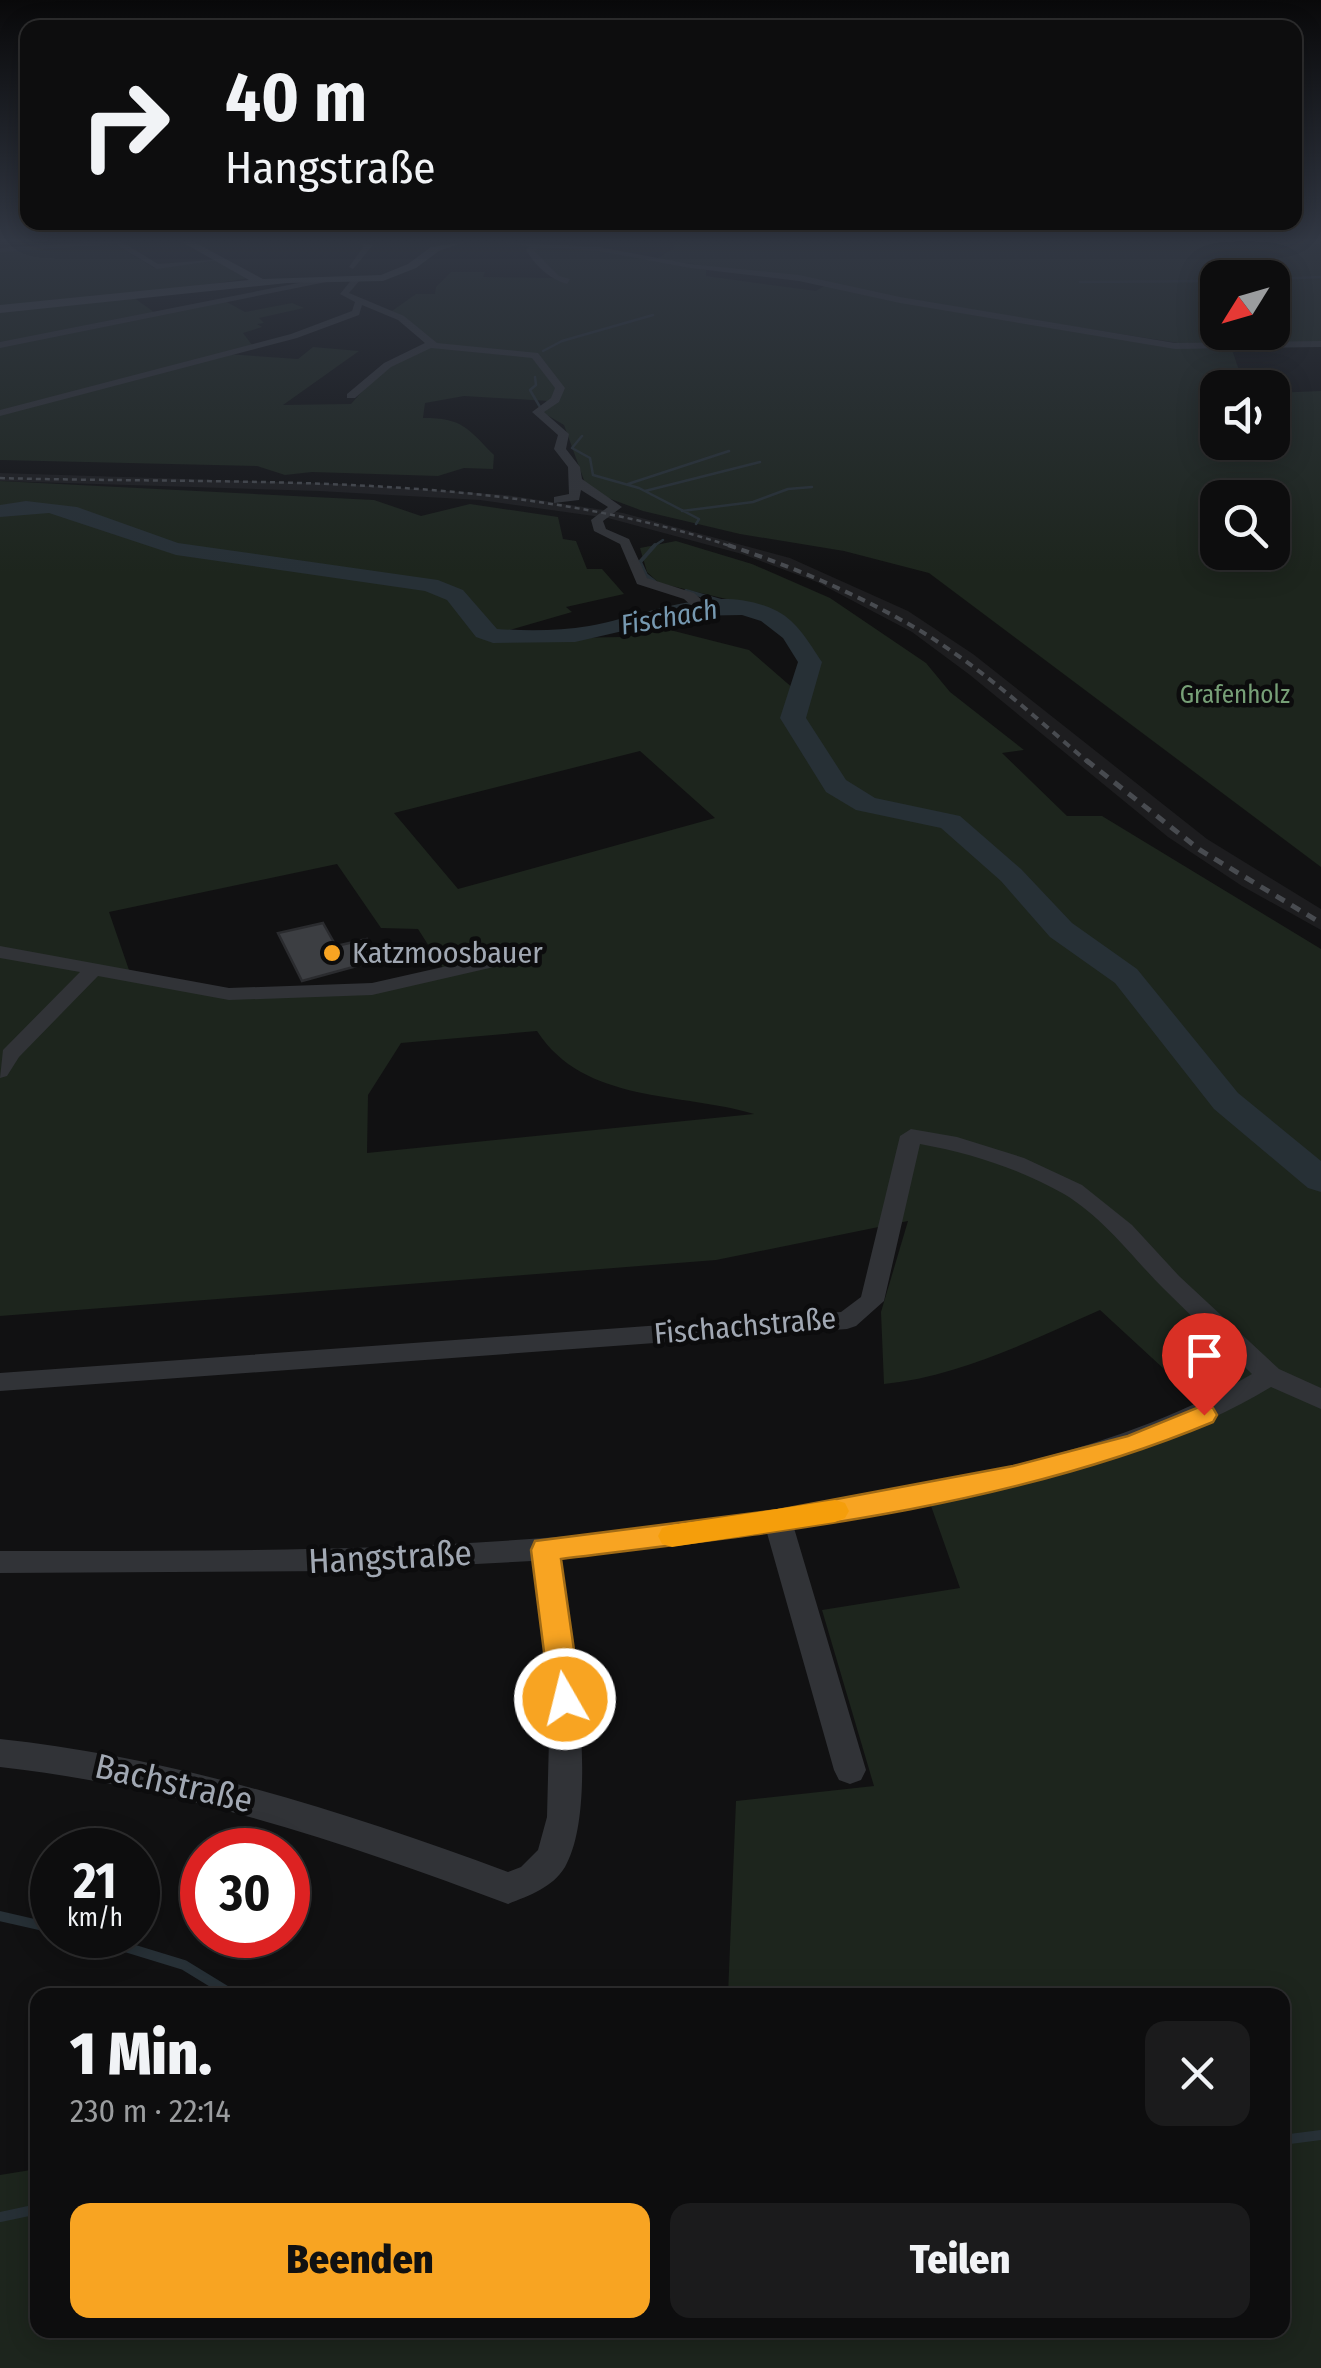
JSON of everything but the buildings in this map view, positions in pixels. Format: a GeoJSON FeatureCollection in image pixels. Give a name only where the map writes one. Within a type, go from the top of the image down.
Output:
{"type":"FeatureCollection","features":[{"type":"Feature","properties":{"kind":"street"},"geometry":{"type":"LineString","coordinates":[[0,413],[231,353]]}},
{"type":"Feature","properties":{"kind":"street"},"geometry":{"type":"LineString","coordinates":[[352,396],[384,366],[414,353]]}},
{"type":"Feature","properties":{"kind":"street"},"geometry":{"type":"LineString","coordinates":[[521,353],[538,358],[560,388],[555,400],[536,412],[564,434],[560,449],[574,466],[575,497],[558,500]]}},
{"type":"Feature","properties":{"kind":"street"},"geometry":{"type":"LineString","coordinates":[[576,482],[616,507],[597,520],[598,526],[625,542],[642,580],[703,607]]}},
{"type":"Feature","properties":{"kind":"street"},"geometry":{"type":"LineString","coordinates":[[0,952],[204,991],[254,994],[390,986],[487,964]]}},
{"type":"Feature","properties":{"kind":"street"},"geometry":{"type":"LineString","coordinates":[[0,1072],[10,1054],[92,971]]}},
{"type":"Feature","properties":{"kind":"street","name":"Fischachstraße"},"geometry":{"type":"LineString","coordinates":[[0,1382],[847,1320],[872,1301],[910,1136],[957,1144],[1016,1163],[1074,1190],[1124,1230],[1171,1282],[1270,1376]]}},
{"type":"Feature","properties":{"kind":"street"},"geometry":{"type":"LineString","coordinates":[[1270,1376],[1321,1400]]}},
{"type":"Feature","properties":{"kind":"street","name":"Hangstraße"},"geometry":{"type":"LineString","coordinates":[[0,1562],[322,1561],[546,1550],[778,1521],[1013,1477],[1084,1459],[1134,1444],[1204,1415],[1270,1376]]}},
{"type":"Feature","properties":{"kind":"street"},"geometry":{"type":"LineString","coordinates":[[778,1521],[850,1770]]}},
{"type":"Feature","properties":{"kind":"street","name":"Bachstraße"},"geometry":{"type":"LineString","coordinates":[[0,1752],[56,1757],[198,1782],[361,1832],[508,1888],[533,1878],[552,1858],[562,1817],[565,1699],[546,1550]]}},
{"type":"Feature","properties":{"kind":"shaded area"},"geometry":{"type":"Polygon","coordinates":[[[0,473],[340,484],[506,495],[623,513],[790,558],[908,611],[973,654],[1207,839],[1321,909],[1321,930],[1242,886],[1168,837],[912,632],[817,582],[742,554],[608,518],[480,500],[0,481],[0,473]]]}},
{"type":"Feature","properties":{"kind":"green space","name":"Grafenholz"},"geometry":{"type":"Polygon","coordinates":[[[0,353],[230,353],[226,354],[298,359],[306,353],[357,353],[283,405],[351,404],[380,371],[418,353],[1233,353],[1239,370],[1200,370],[1200,460],[1290,460],[1290,392],[1321,391],[1321,867],[929,573],[844,551],[740,534],[643,511],[608,498],[585,483],[564,425],[542,412],[549,401],[464,396],[425,403],[423,418],[463,426],[494,455],[493,469],[464,468],[438,476],[312,472],[285,475],[257,466],[0,460],[0,353]]]}},
{"type":"Feature","properties":{"kind":"green space"},"geometry":{"type":"Polygon","coordinates":[[[0,481],[374,500],[421,516],[470,504],[558,517],[563,539],[576,541],[587,569],[602,569],[624,594],[566,607],[572,612],[506,631],[519,639],[621,637],[670,630],[749,650],[810,703],[804,643],[787,623],[743,603],[659,583],[647,572],[640,548],[676,541],[752,564],[830,598],[926,663],[950,692],[1024,750],[1002,753],[1067,816],[1102,816],[1321,949],[1321,2368],[0,2368],[0,2175],[30,2170],[30,2338],[1290,2338],[1290,1988],[728,1988],[736,1801],[874,1786],[822,1610],[960,1588],[930,1503],[1099,1462],[1215,1416],[1100,1310],[967,1365],[884,1384],[881,1312],[908,1221],[716,1260],[0,1316],[0,481]],[[640,751],[394,813],[458,889],[715,818],[640,751]],[[337,864],[109,912],[130,973],[229,991],[382,983],[443,968],[418,929],[381,928],[337,864]],[[537,1031],[401,1043],[368,1095],[367,1153],[754,1114],[607,1084],[580,1072],[557,1055],[537,1031]]]}},
{"type":"Feature","properties":{"kind":"waterway"},"geometry":{"type":"LineString","coordinates":[[535,377],[536,385],[530,390],[540,407]]}},
{"type":"Feature","properties":{"kind":"waterway"},"geometry":{"type":"LineString","coordinates":[[582,436],[572,448],[590,458],[593,475],[639,488],[683,511]]}},
{"type":"Feature","properties":{"kind":"waterway"},"geometry":{"type":"LineString","coordinates":[[628,484],[729,451]]}},
{"type":"Feature","properties":{"kind":"waterway"},"geometry":{"type":"LineString","coordinates":[[645,491],[760,462]]}},
{"type":"Feature","properties":{"kind":"waterway"},"geometry":{"type":"LineString","coordinates":[[683,511],[753,502],[788,489],[812,487]]}},
{"type":"Feature","properties":{"kind":"waterway","name":"Fischach"},"geometry":{"type":"LineString","coordinates":[[0,511],[49,507],[90,517],[176,549],[430,585],[455,595],[484,632],[493,636],[575,635],[717,606],[744,608],[769,616],[792,634],[810,662],[793,718],[836,786],[866,804],[950,822],[1011,875],[1061,930],[1126,976],[1226,1101],[1321,1180]]}},
{"type":"Feature","properties":{"kind":"waterway"},"geometry":{"type":"LineString","coordinates":[[683,511],[699,519],[696,524]]}},
{"type":"Feature","properties":{"kind":"waterway"},"geometry":{"type":"LineString","coordinates":[[654,546],[663,540]]}},
{"type":"Feature","properties":{"kind":"waterway"},"geometry":{"type":"LineString","coordinates":[[654,546],[640,562],[655,582]]}},
{"type":"Feature","properties":{"kind":"waterway"},"geometry":{"type":"LineString","coordinates":[[686,591],[738,606]]}},
{"type":"Feature","properties":{"kind":"waterway"},"geometry":{"type":"LineString","coordinates":[[0,1916],[30,1923]]}},
{"type":"Feature","properties":{"kind":"waterway"},"geometry":{"type":"LineString","coordinates":[[160,1958],[184,1965],[222,1988]]}},
{"type":"Feature","properties":{"kind":"waterway"},"geometry":{"type":"LineString","coordinates":[[1290,2139],[1321,2135]]}},
{"type":"Feature","properties":{"kind":"waterway"},"geometry":{"type":"LineString","coordinates":[[0,2217],[30,2211]]}},
{"type":"Feature","properties":{"kind":"railway"},"geometry":{"type":"LineString","coordinates":[[0,478],[278,482],[464,493],[556,505],[647,523],[736,548]]}},
{"type":"Feature","properties":{"kind":"railway"},"geometry":{"type":"LineString","coordinates":[[728,545],[840,589],[930,637],[1000,688],[1089,763]]}},
{"type":"Feature","properties":{"kind":"railway"},"geometry":{"type":"LineString","coordinates":[[1086,760],[1200,850],[1321,923]]}},
{"type":"Feature","properties":{"kind":"slow traffic"},"geometry":{"type":"LineString","coordinates":[[672,1536],[835,1511]]}},
{"type":"Feature","properties":{"kind":"place","name":"Katzmoosbauer"},"geometry":{"type":"Point","coordinates":[332,953]}},
{"type":"Feature","properties":{"kind":"route"},"geometry":{"type":"LineString","coordinates":[[565,1699],[546,1550],[778,1521],[1013,1477],[1134,1444],[1204,1415]]}}]}
